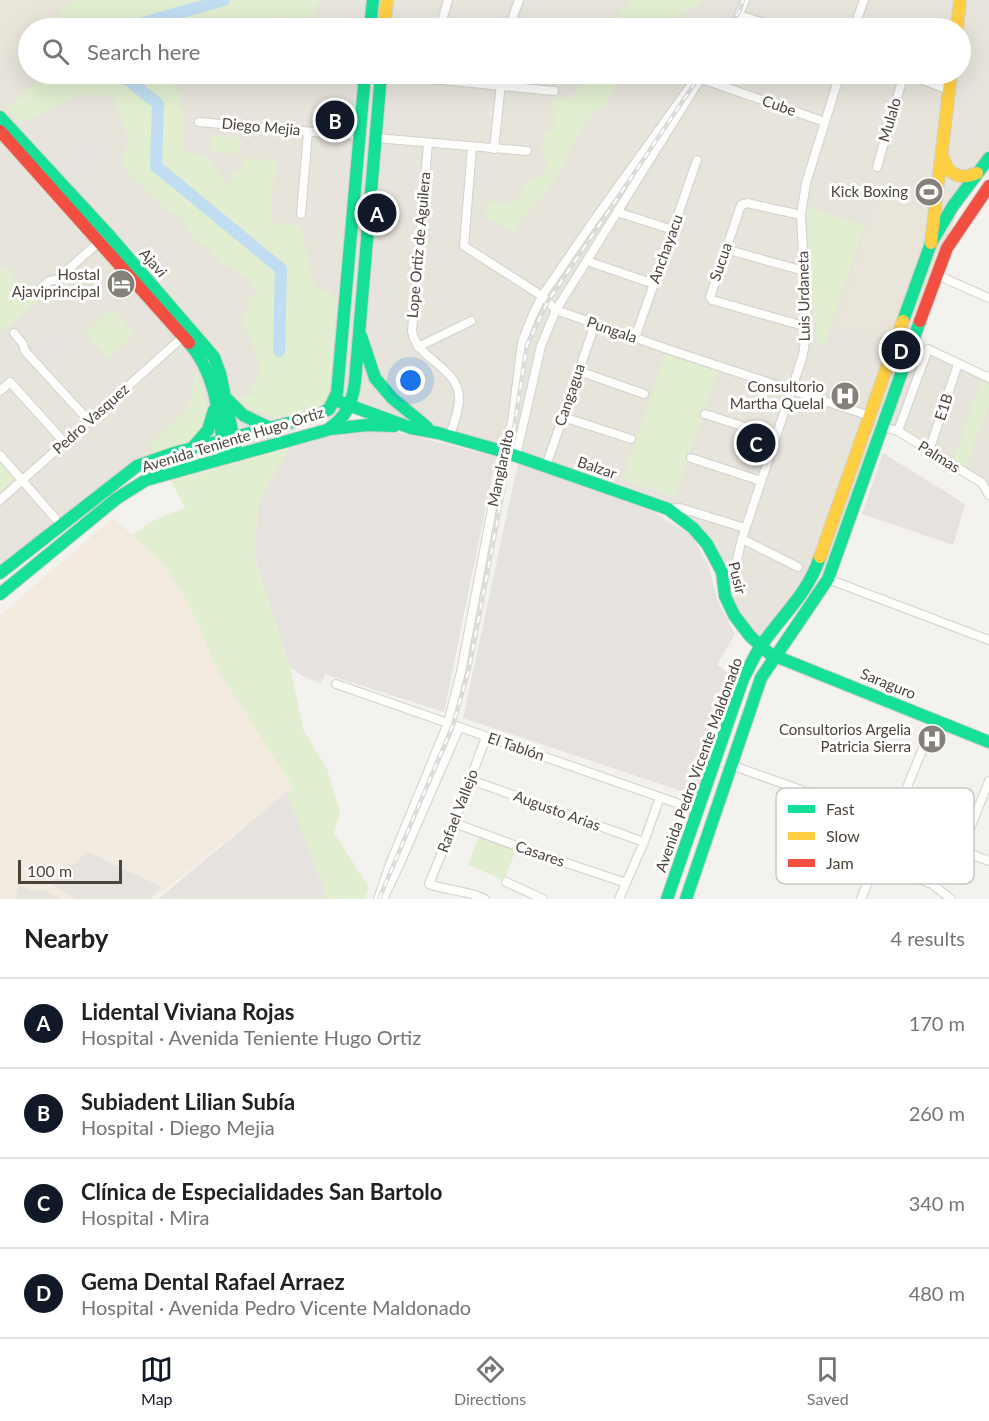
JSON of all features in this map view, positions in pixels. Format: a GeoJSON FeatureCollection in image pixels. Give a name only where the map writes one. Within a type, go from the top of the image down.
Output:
{"type":"FeatureCollection","features":[{"type":"Feature","properties":{"kind":"main road"},"geometry":{"type":"LineString","coordinates":[[371,18],[373,0]]}},
{"type":"Feature","properties":{"kind":"main road"},"geometry":{"type":"LineString","coordinates":[[385,18],[387,0]]}},
{"type":"Feature","properties":{"kind":"main road"},"geometry":{"type":"LineString","coordinates":[[958,18],[960,0]]}},
{"type":"Feature","properties":{"kind":"main road","name":"Avenida Teniente Hugo Ortiz"},"geometry":{"type":"LineString","coordinates":[[0,573],[137,466],[189,449],[319,415],[329,409],[336,396],[365,84]]}},
{"type":"Feature","properties":{"kind":"main road"},"geometry":{"type":"LineString","coordinates":[[351,401],[380,84]]}},
{"type":"Feature","properties":{"kind":"main road"},"geometry":{"type":"LineString","coordinates":[[931,243],[950,84]]}},
{"type":"Feature","properties":{"kind":"main road","name":"Ajavi"},"geometry":{"type":"LineString","coordinates":[[0,117],[108,234],[214,357],[231,456]]}},
{"type":"Feature","properties":{"kind":"main road","name":"Ajavi"},"geometry":{"type":"LineString","coordinates":[[0,131],[198,353],[220,397]]}},
{"type":"Feature","properties":{"kind":"main road"},"geometry":{"type":"LineString","coordinates":[[942,147],[944,164],[952,175],[965,178],[977,173]]}},
{"type":"Feature","properties":{"kind":"main road","name":"Avenida Pedro Vicente Maldonado"},"geometry":{"type":"LineString","coordinates":[[667,899],[743,679],[761,646],[789,612],[814,574],[931,243],[954,206],[989,158]]}},
{"type":"Feature","properties":{"kind":"main road","name":"Avenida Pedro Vicente Maldonado"},"geometry":{"type":"LineString","coordinates":[[686,899],[745,721],[762,678],[828,579],[947,248],[989,186]]}},
{"type":"Feature","properties":{"kind":"main road"},"geometry":{"type":"LineString","coordinates":[[359,329],[375,378],[392,398],[438,432]]}},
{"type":"Feature","properties":{"kind":"main road","name":"Balzar"},"geometry":{"type":"LineString","coordinates":[[336,396],[668,509]]}},
{"type":"Feature","properties":{"kind":"main road"},"geometry":{"type":"LineString","coordinates":[[189,449],[203,438],[209,429],[220,397],[243,415],[270,428]]}},
{"type":"Feature","properties":{"kind":"main road","name":"Avenida Teniente Hugo Ortiz"},"geometry":{"type":"LineString","coordinates":[[0,594],[116,499],[146,480],[327,430],[342,420],[351,401]]}},
{"type":"Feature","properties":{"kind":"main road","name":"Balzar"},"geometry":{"type":"LineString","coordinates":[[351,401],[411,428],[438,432]]}},
{"type":"Feature","properties":{"kind":"main road"},"geometry":{"type":"LineString","coordinates":[[327,430],[367,425],[411,428]]}},
{"type":"Feature","properties":{"kind":"main road","name":"Pusir"},"geometry":{"type":"LineString","coordinates":[[668,509],[687,523],[714,552],[722,576],[725,597],[732,612],[761,646],[775,657]]}},
{"type":"Feature","properties":{"kind":"main road","name":"Saraguro"},"geometry":{"type":"LineString","coordinates":[[775,657],[989,742]]}},
{"type":"Feature","properties":{"kind":"street"},"geometry":{"type":"LineString","coordinates":[[443,18],[448,0]]}},
{"type":"Feature","properties":{"kind":"street"},"geometry":{"type":"LineString","coordinates":[[512,18],[519,0]]}},
{"type":"Feature","properties":{"kind":"street"},"geometry":{"type":"LineString","coordinates":[[738,18],[745,0]]}},
{"type":"Feature","properties":{"kind":"street"},"geometry":{"type":"LineString","coordinates":[[858,18],[864,0]]}},
{"type":"Feature","properties":{"kind":"street"},"geometry":{"type":"LineString","coordinates":[[733,18],[739,15],[748,18]]}},
{"type":"Feature","properties":{"kind":"street"},"geometry":{"type":"LineString","coordinates":[[482,84],[554,91]]}},
{"type":"Feature","properties":{"kind":"street"},"geometry":{"type":"LineString","coordinates":[[494,149],[501,84]]}},
{"type":"Feature","properties":{"kind":"street","name":"Manglaralto"},"geometry":{"type":"LineString","coordinates":[[380,899],[390,864],[448,723],[510,454],[541,346],[556,310],[699,84]]}},
{"type":"Feature","properties":{"kind":"street","name":"Manglaralto"},"geometry":{"type":"LineString","coordinates":[[510,454],[522,342],[542,296],[699,84]]}},
{"type":"Feature","properties":{"kind":"street","name":"Cube"},"geometry":{"type":"LineString","coordinates":[[723,84],[825,122]]}},
{"type":"Feature","properties":{"kind":"street","name":"Luis Urdaneta"},"geometry":{"type":"LineString","coordinates":[[722,576],[739,548],[803,355],[807,327],[801,214],[806,183],[837,84]]}},
{"type":"Feature","properties":{"kind":"street","name":"Mulalo"},"geometry":{"type":"LineString","coordinates":[[877,167],[903,84]]}},
{"type":"Feature","properties":{"kind":"street"},"geometry":{"type":"LineString","coordinates":[[933,84],[949,90]]}},
{"type":"Feature","properties":{"kind":"street","name":"Diego Mejia"},"geometry":{"type":"LineString","coordinates":[[199,122],[360,136]]}},
{"type":"Feature","properties":{"kind":"street"},"geometry":{"type":"LineString","coordinates":[[301,214],[308,132]]}},
{"type":"Feature","properties":{"kind":"street"},"geometry":{"type":"LineString","coordinates":[[376,138],[527,152]]}},
{"type":"Feature","properties":{"kind":"street","name":"Lope Ortiz de Aguilera"},"geometry":{"type":"LineString","coordinates":[[418,347],[413,339],[412,331],[428,142]]}},
{"type":"Feature","properties":{"kind":"street","name":"Pungala"},"geometry":{"type":"LineString","coordinates":[[472,147],[464,246],[542,296],[556,310],[870,416]]}},
{"type":"Feature","properties":{"kind":"street","name":"Anchayacu"},"geometry":{"type":"LineString","coordinates":[[635,338],[697,160]]}},
{"type":"Feature","properties":{"kind":"street","name":"Sucua"},"geometry":{"type":"LineString","coordinates":[[801,214],[747,202],[741,205],[710,295],[711,299],[807,327]]}},
{"type":"Feature","properties":{"kind":"street"},"geometry":{"type":"LineString","coordinates":[[617,212],[673,230]]}},
{"type":"Feature","properties":{"kind":"street"},"geometry":{"type":"LineString","coordinates":[[38,291],[49,281],[56,280],[99,242]]}},
{"type":"Feature","properties":{"kind":"street"},"geometry":{"type":"LineString","coordinates":[[725,249],[804,271]]}},
{"type":"Feature","properties":{"kind":"street"},"geometry":{"type":"LineString","coordinates":[[587,261],[654,284]]}},
{"type":"Feature","properties":{"kind":"street"},"geometry":{"type":"LineString","coordinates":[[937,275],[989,298]]}},
{"type":"Feature","properties":{"kind":"street"},"geometry":{"type":"LineString","coordinates":[[438,432],[459,399],[457,386],[451,375],[418,347],[471,321]]}},
{"type":"Feature","properties":{"kind":"street","name":"Cangagua"},"geometry":{"type":"LineString","coordinates":[[546,466],[595,324]]}},
{"type":"Feature","properties":{"kind":"street"},"geometry":{"type":"LineString","coordinates":[[14,333],[23,344],[25,351],[89,421]]}},
{"type":"Feature","properties":{"kind":"street","name":"Pedro Vasquez"},"geometry":{"type":"LineString","coordinates":[[0,500],[183,337]]}},
{"type":"Feature","properties":{"kind":"street"},"geometry":{"type":"LineString","coordinates":[[898,431],[928,349],[989,378]]}},
{"type":"Feature","properties":{"kind":"street","name":"E1B"},"geometry":{"type":"LineString","coordinates":[[929,451],[958,364]]}},
{"type":"Feature","properties":{"kind":"street"},"geometry":{"type":"LineString","coordinates":[[579,371],[644,394]]}},
{"type":"Feature","properties":{"kind":"street"},"geometry":{"type":"LineString","coordinates":[[0,391],[10,382],[65,442]]}},
{"type":"Feature","properties":{"kind":"street"},"geometry":{"type":"LineString","coordinates":[[705,414],[776,437]]}},
{"type":"Feature","properties":{"kind":"street"},"geometry":{"type":"LineString","coordinates":[[563,417],[631,440]]}},
{"type":"Feature","properties":{"kind":"street","name":"Palmas"},"geometry":{"type":"LineString","coordinates":[[883,427],[898,431],[982,483],[988,490]]}},
{"type":"Feature","properties":{"kind":"street"},"geometry":{"type":"LineString","coordinates":[[0,455],[55,518]]}},
{"type":"Feature","properties":{"kind":"street"},"geometry":{"type":"LineString","coordinates":[[691,458],[761,481]]}},
{"type":"Feature","properties":{"kind":"street","name":"Balzar"},"geometry":{"type":"LineString","coordinates":[[668,509],[680,508],[745,528]]}},
{"type":"Feature","properties":{"kind":"street"},"geometry":{"type":"LineString","coordinates":[[742,538],[798,567]]}},
{"type":"Feature","properties":{"kind":"street"},"geometry":{"type":"LineString","coordinates":[[828,579],[989,640]]}},
{"type":"Feature","properties":{"kind":"street","name":"El Tablón"},"geometry":{"type":"LineString","coordinates":[[336,684],[698,810]]}},
{"type":"Feature","properties":{"kind":"street"},"geometry":{"type":"LineString","coordinates":[[907,788],[935,719]]}},
{"type":"Feature","properties":{"kind":"street","name":"Manglaralto"},"geometry":{"type":"LineString","coordinates":[[380,899],[398,868],[459,728]]}},
{"type":"Feature","properties":{"kind":"street","name":"Rafael Vallejo"},"geometry":{"type":"LineString","coordinates":[[485,899],[467,892],[442,889],[429,884],[486,737]]}},
{"type":"Feature","properties":{"kind":"street"},"geometry":{"type":"LineString","coordinates":[[731,765],[794,788]]}},
{"type":"Feature","properties":{"kind":"street","name":"Augusto Arias"},"geometry":{"type":"LineString","coordinates":[[471,780],[644,842]]}},
{"type":"Feature","properties":{"kind":"street"},"geometry":{"type":"LineString","coordinates":[[974,818],[989,781]]}},
{"type":"Feature","properties":{"kind":"street"},"geometry":{"type":"LineString","coordinates":[[619,899],[644,842],[660,797]]}},
{"type":"Feature","properties":{"kind":"street","name":"Casares"},"geometry":{"type":"LineString","coordinates":[[454,823],[626,883]]}},
{"type":"Feature","properties":{"kind":"street"},"geometry":{"type":"LineString","coordinates":[[974,856],[989,861]]}},
{"type":"Feature","properties":{"kind":"street"},"geometry":{"type":"LineString","coordinates":[[506,882],[543,899]]}},
{"type":"Feature","properties":{"kind":"street"},"geometry":{"type":"LineString","coordinates":[[861,899],[867,884]]}},
{"type":"Feature","properties":{"kind":"street"},"geometry":{"type":"LineString","coordinates":[[932,884],[951,899]]}},
{"type":"Feature","properties":{"kind":"shaded area"},"geometry":{"type":"Polygon","coordinates":[[[0,0],[989,0],[989,169],[970,179],[876,427],[827,567],[767,646],[728,606],[719,560],[684,515],[368,411],[311,424],[223,456],[213,420],[146,462],[0,573],[0,131],[187,331],[0,116],[0,0]]]}},
{"type":"Feature","properties":{"kind":"shaded area"},"geometry":{"type":"Polygon","coordinates":[[[0,0],[77,0],[50,18],[18,18],[18,48],[0,65],[0,0]]]}},
{"type":"Feature","properties":{"kind":"shaded area"},"geometry":{"type":"Polygon","coordinates":[[[87,139],[101,155],[70,180],[58,165],[87,139]]]}},
{"type":"Feature","properties":{"kind":"shaded area"},"geometry":{"type":"Polygon","coordinates":[[[881,185],[928,210],[924,245],[893,342],[835,326],[881,185]]]}},
{"type":"Feature","properties":{"kind":"shaded area"},"geometry":{"type":"Polygon","coordinates":[[[51,328],[68,347],[45,368],[29,351],[29,348],[51,328]]]}},
{"type":"Feature","properties":{"kind":"shaded area"},"geometry":{"type":"Polygon","coordinates":[[[913,344],[989,375],[989,495],[986,489],[883,427],[913,344]]]}},
{"type":"Feature","properties":{"kind":"shaded area"},"geometry":{"type":"Polygon","coordinates":[[[376,429],[411,435],[496,457],[444,712],[325,674],[321,684],[290,667],[254,555],[259,501],[290,448],[326,433],[376,429]]]}},
{"type":"Feature","properties":{"kind":"shaded area"},"geometry":{"type":"Polygon","coordinates":[[[883,453],[965,504],[953,545],[862,514],[883,453]]]}},
{"type":"Feature","properties":{"kind":"shaded area"},"geometry":{"type":"Polygon","coordinates":[[[518,463],[652,511],[692,536],[709,567],[718,602],[735,634],[717,665],[734,677],[696,796],[463,718],[518,463]]]}},
{"type":"Feature","properties":{"kind":"shaded area"},"geometry":{"type":"Polygon","coordinates":[[[113,518],[162,562],[189,604],[216,667],[293,787],[153,899],[0,899],[0,615],[113,518]]]}},
{"type":"Feature","properties":{"kind":"shaded area"},"geometry":{"type":"Polygon","coordinates":[[[286,789],[325,892],[323,899],[158,899],[284,794],[286,789]]]}},
{"type":"Feature","properties":{"kind":"shaded area"},"geometry":{"type":"Polygon","coordinates":[[[87,852],[162,887],[149,899],[76,899],[51,884],[87,852]]]}},
{"type":"Feature","properties":{"kind":"shaded area"},"geometry":{"type":"Polygon","coordinates":[[[18,885],[31,890],[46,891],[61,899],[15,899],[18,885]]]}},
{"type":"Feature","properties":{"kind":"green space"},"geometry":{"type":"Polygon","coordinates":[[[77,0],[319,0],[315,18],[55,18],[61,13],[59,10],[77,0]]]}},
{"type":"Feature","properties":{"kind":"green space"},"geometry":{"type":"Polygon","coordinates":[[[632,0],[703,0],[701,4],[683,13],[682,18],[615,18],[632,0]]]}},
{"type":"Feature","properties":{"kind":"green space"},"geometry":{"type":"Polygon","coordinates":[[[33,84],[174,84],[184,120],[184,151],[205,156],[229,185],[235,173],[243,169],[245,158],[276,160],[270,222],[301,226],[313,282],[317,290],[331,291],[331,297],[337,297],[329,396],[319,407],[275,418],[253,410],[238,399],[255,393],[252,388],[261,371],[251,340],[241,323],[247,313],[248,302],[256,291],[251,281],[231,267],[223,265],[205,245],[199,245],[180,217],[165,208],[128,174],[122,160],[127,143],[126,129],[114,99],[99,95],[74,97],[43,113],[18,122],[7,109],[33,84]]]}},
{"type":"Feature","properties":{"kind":"green space"},"geometry":{"type":"Polygon","coordinates":[[[582,84],[619,84],[605,105],[590,116],[581,129],[568,152],[564,165],[549,188],[512,231],[485,216],[489,201],[509,204],[518,200],[524,184],[545,172],[549,165],[541,154],[545,131],[554,128],[553,99],[570,98],[582,84]]]}},
{"type":"Feature","properties":{"kind":"green space"},"geometry":{"type":"Polygon","coordinates":[[[212,135],[240,138],[238,154],[211,151],[212,135]]]}},
{"type":"Feature","properties":{"kind":"green space"},"geometry":{"type":"Polygon","coordinates":[[[806,206],[864,226],[824,346],[817,343],[806,206]]]}},
{"type":"Feature","properties":{"kind":"green space"},"geometry":{"type":"Polygon","coordinates":[[[5,267],[37,301],[3,332],[0,329],[0,272],[5,267]]]}},
{"type":"Feature","properties":{"kind":"green space"},"geometry":{"type":"Polygon","coordinates":[[[112,308],[135,334],[109,358],[85,332],[112,308]]]}},
{"type":"Feature","properties":{"kind":"green space"},"geometry":{"type":"Polygon","coordinates":[[[666,353],[718,370],[675,497],[622,479],[666,353]]]}},
{"type":"Feature","properties":{"kind":"green space"},"geometry":{"type":"Polygon","coordinates":[[[198,374],[209,414],[197,441],[158,453],[153,451],[149,444],[188,408],[192,396],[193,376],[198,374]]]}},
{"type":"Feature","properties":{"kind":"green space"},"geometry":{"type":"Polygon","coordinates":[[[983,375],[989,378],[989,405],[964,471],[952,463],[983,375]]]}},
{"type":"Feature","properties":{"kind":"green space"},"geometry":{"type":"Polygon","coordinates":[[[290,448],[259,501],[254,555],[290,667],[304,731],[327,769],[340,812],[334,833],[369,887],[364,899],[323,899],[325,892],[287,793],[293,787],[216,667],[189,604],[162,562],[132,535],[153,521],[185,508],[171,481],[290,448]]]}},
{"type":"Feature","properties":{"kind":"green space"},"geometry":{"type":"Polygon","coordinates":[[[0,460],[18,481],[0,495],[0,460]]]}},
{"type":"Feature","properties":{"kind":"green space"},"geometry":{"type":"Polygon","coordinates":[[[480,833],[518,845],[504,880],[468,865],[480,833]]]}},
{"type":"Feature","properties":{"kind":"waterway"},"geometry":{"type":"LineString","coordinates":[[160,18],[224,0]]}},
{"type":"Feature","properties":{"kind":"waterway"},"geometry":{"type":"LineString","coordinates":[[133,84],[158,104],[156,166],[281,269],[279,351]]}},
{"type":"Feature","properties":{"kind":"railway"},"geometry":{"type":"LineString","coordinates":[[735,18],[743,0]]}},
{"type":"Feature","properties":{"kind":"railway"},"geometry":{"type":"LineString","coordinates":[[379,899],[453,725],[469,669],[510,454],[527,345],[548,301],[694,84]]}},
{"type":"Feature","properties":{"kind":"traffic: fast"},"geometry":{"type":"LineString","coordinates":[[371,18],[373,0]]}},
{"type":"Feature","properties":{"kind":"traffic: fast"},"geometry":{"type":"LineString","coordinates":[[0,573],[137,466],[174,453],[319,415],[329,409],[337,393],[364,84]]}},
{"type":"Feature","properties":{"kind":"traffic: fast"},"geometry":{"type":"LineString","coordinates":[[0,594],[116,499],[146,480],[327,430],[339,421],[350,404],[355,382],[380,84]]}},
{"type":"Feature","properties":{"kind":"traffic: fast"},"geometry":{"type":"LineString","coordinates":[[0,117],[108,234],[214,357],[220,373],[237,455]]}},
{"type":"Feature","properties":{"kind":"traffic: fast"},"geometry":{"type":"LineString","coordinates":[[903,321],[931,243],[953,206],[989,158]]}},
{"type":"Feature","properties":{"kind":"traffic: fast"},"geometry":{"type":"LineString","coordinates":[[686,899],[761,678],[828,579],[920,321]]}},
{"type":"Feature","properties":{"kind":"traffic: fast"},"geometry":{"type":"LineString","coordinates":[[361,336],[375,378],[392,398],[427,427]]}},
{"type":"Feature","properties":{"kind":"traffic: fast"},"geometry":{"type":"LineString","coordinates":[[189,343],[206,369],[211,383],[225,458]]}},
{"type":"Feature","properties":{"kind":"traffic: fast"},"geometry":{"type":"LineString","coordinates":[[227,399],[243,415],[270,428]]}},
{"type":"Feature","properties":{"kind":"traffic: fast"},"geometry":{"type":"LineString","coordinates":[[335,400],[411,428],[438,433],[505,452],[668,509],[693,528],[707,544],[722,572],[725,596],[734,615],[750,636],[770,654],[989,742]]}},
{"type":"Feature","properties":{"kind":"traffic: fast"},"geometry":{"type":"LineString","coordinates":[[194,446],[208,430],[214,410]]}},
{"type":"Feature","properties":{"kind":"traffic: fast"},"geometry":{"type":"LineString","coordinates":[[331,429],[367,425],[394,426]]}},
{"type":"Feature","properties":{"kind":"traffic: fast"},"geometry":{"type":"LineString","coordinates":[[667,899],[743,679],[761,646],[808,583],[820,557]]}},
{"type":"Feature","properties":{"kind":"traffic: slow"},"geometry":{"type":"LineString","coordinates":[[385,18],[387,0]]}},
{"type":"Feature","properties":{"kind":"traffic: slow"},"geometry":{"type":"LineString","coordinates":[[958,18],[960,0]]}},
{"type":"Feature","properties":{"kind":"traffic: slow"},"geometry":{"type":"LineString","coordinates":[[931,243],[950,84]]}},
{"type":"Feature","properties":{"kind":"traffic: slow"},"geometry":{"type":"LineString","coordinates":[[942,155],[947,167],[955,174],[965,176],[977,173]]}},
{"type":"Feature","properties":{"kind":"traffic: slow"},"geometry":{"type":"LineString","coordinates":[[820,557],[903,321]]}},
{"type":"Feature","properties":{"kind":"traffic: jam"},"geometry":{"type":"LineString","coordinates":[[0,131],[189,343]]}},
{"type":"Feature","properties":{"kind":"traffic: jam"},"geometry":{"type":"LineString","coordinates":[[920,321],[947,248],[989,186]]}},
{"type":"Feature","properties":{"kind":"place","name":"Subiadent Lilian Subía"},"geometry":{"type":"Point","coordinates":[335,120]}},
{"type":"Feature","properties":{"kind":"place","name":"Kick Boxing"},"geometry":{"type":"Point","coordinates":[929,192]}},
{"type":"Feature","properties":{"kind":"place","name":"Lidental Viviana Rojas"},"geometry":{"type":"Point","coordinates":[377,213]}},
{"type":"Feature","properties":{"kind":"place","name":"Hostal Ajaviprincipal"},"geometry":{"type":"Point","coordinates":[121,284]}},
{"type":"Feature","properties":{"kind":"place","name":"Gema Dental Rafael Arraez"},"geometry":{"type":"Point","coordinates":[901,350]}},
{"type":"Feature","properties":{"kind":"place","name":"Consultorio Martha Quelal"},"geometry":{"type":"Point","coordinates":[845,396]}},
{"type":"Feature","properties":{"kind":"place","name":"Clínica de Especialidades San Bartolo"},"geometry":{"type":"Point","coordinates":[756,443]}},
{"type":"Feature","properties":{"kind":"place","name":"Consultorios Argelia Patricia Sierra"},"geometry":{"type":"Point","coordinates":[932,739]}}]}
